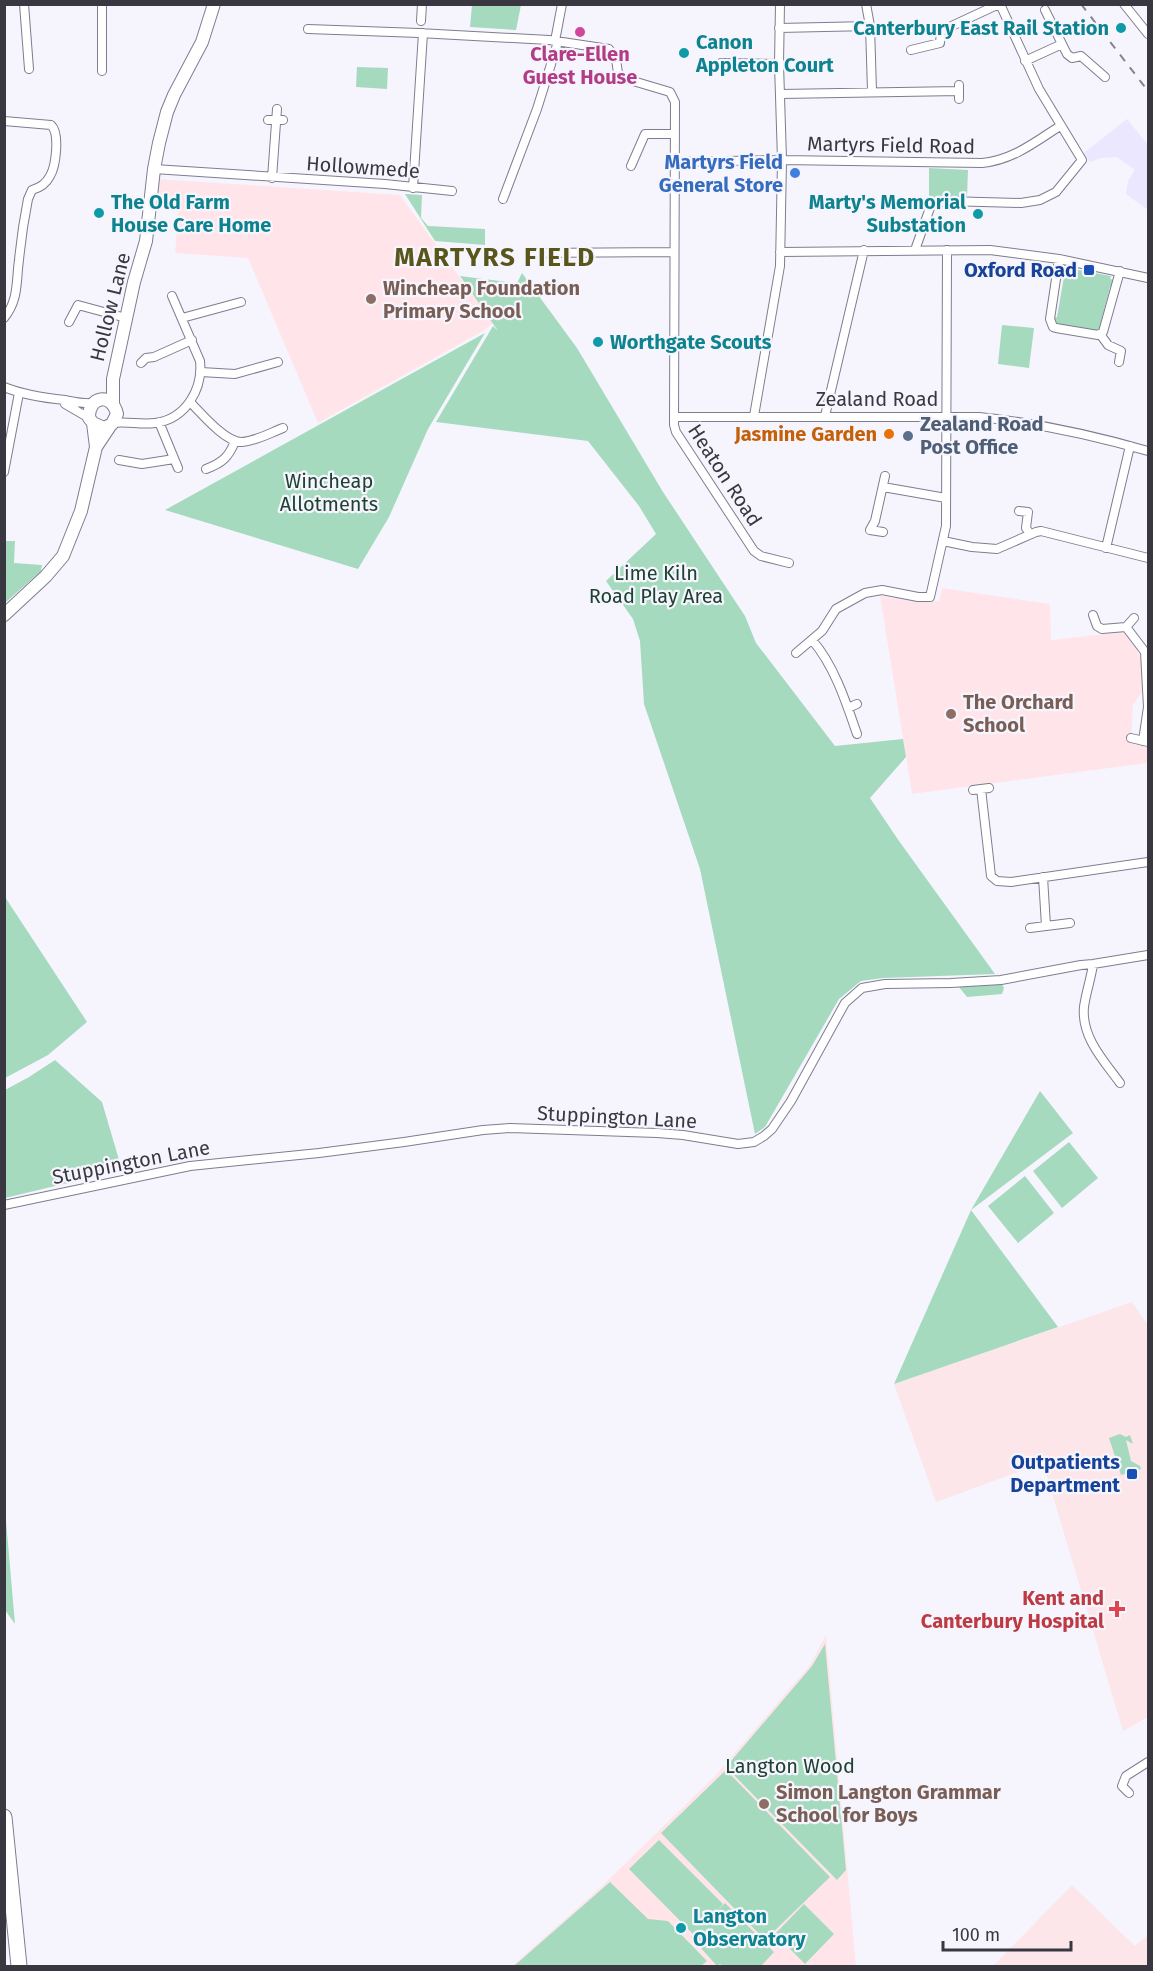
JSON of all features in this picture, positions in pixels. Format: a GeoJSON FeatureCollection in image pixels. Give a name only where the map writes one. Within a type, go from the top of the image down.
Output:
{"type":"FeatureCollection","features":[{"type":"Feature","properties":{"kind":"highway"},"geometry":{"type":"LineString","coordinates":[[4,1817],[19,1966]]}},
{"type":"Feature","properties":{"kind":"street"},"geometry":{"type":"LineString","coordinates":[[24,4],[29,69]]}},
{"type":"Feature","properties":{"kind":"street"},"geometry":{"type":"LineString","coordinates":[[102,4],[102,71]]}},
{"type":"Feature","properties":{"kind":"street","name":"Hollow Lane"},"geometry":{"type":"LineString","coordinates":[[4,615],[46,576],[63,556],[81,511],[96,447],[117,414],[113,379],[134,282],[146,241],[154,169],[167,112],[202,42],[214,4]]}},
{"type":"Feature","properties":{"kind":"street"},"geometry":{"type":"LineString","coordinates":[[422,4],[422,21]]}},
{"type":"Feature","properties":{"kind":"street"},"geometry":{"type":"LineString","coordinates":[[503,200],[537,109],[556,41],[562,4]]}},
{"type":"Feature","properties":{"kind":"street"},"geometry":{"type":"LineString","coordinates":[[754,416],[780,266],[782,160],[780,4]]}},
{"type":"Feature","properties":{"kind":"street"},"geometry":{"type":"LineString","coordinates":[[866,4],[870,26],[872,91]]}},
{"type":"Feature","properties":{"kind":"street"},"geometry":{"type":"LineString","coordinates":[[911,50],[940,42],[941,31],[1000,4],[1039,89],[1082,160],[1056,192],[1040,200],[1021,203],[946,201],[931,204],[915,250]]}},
{"type":"Feature","properties":{"kind":"street"},"geometry":{"type":"LineString","coordinates":[[1124,4],[1149,34]]}},
{"type":"Feature","properties":{"kind":"street"},"geometry":{"type":"LineString","coordinates":[[1045,10],[1067,54],[1072,58],[1081,56],[1105,77]]}},
{"type":"Feature","properties":{"kind":"street"},"geometry":{"type":"LineString","coordinates":[[779,28],[870,26]]}},
{"type":"Feature","properties":{"kind":"street"},"geometry":{"type":"LineString","coordinates":[[308,29],[556,41]]}},
{"type":"Feature","properties":{"kind":"street"},"geometry":{"type":"LineString","coordinates":[[413,188],[423,33]]}},
{"type":"Feature","properties":{"kind":"street","name":"Heaton Road"},"geometry":{"type":"LineString","coordinates":[[556,41],[609,49],[616,59],[618,73],[623,78],[670,93],[675,102],[674,425],[676,432],[754,551],[761,556],[789,563]]}},
{"type":"Feature","properties":{"kind":"street"},"geometry":{"type":"LineString","coordinates":[[1025,61],[1062,44]]}},
{"type":"Feature","properties":{"kind":"street"},"geometry":{"type":"LineString","coordinates":[[721,63],[779,64]]}},
{"type":"Feature","properties":{"kind":"street"},"geometry":{"type":"LineString","coordinates":[[780,94],[959,91]]}},
{"type":"Feature","properties":{"kind":"street"},"geometry":{"type":"LineString","coordinates":[[272,178],[277,109]]}},
{"type":"Feature","properties":{"kind":"street"},"geometry":{"type":"LineString","coordinates":[[4,121],[51,125],[57,136],[51,174],[40,188],[32,190],[28,199],[18,262],[17,290],[10,311],[4,318]]}},
{"type":"Feature","properties":{"kind":"street","name":"Martyrs Field Road"},"geometry":{"type":"LineString","coordinates":[[675,162],[782,160],[992,162],[1017,154],[1060,126]]}},
{"type":"Feature","properties":{"kind":"street"},"geometry":{"type":"LineString","coordinates":[[631,166],[645,134],[674,134]]}},
{"type":"Feature","properties":{"kind":"street","name":"Hollowmede"},"geometry":{"type":"LineString","coordinates":[[154,169],[385,184],[452,191]]}},
{"type":"Feature","properties":{"kind":"street"},"geometry":{"type":"LineString","coordinates":[[825,416],[864,250]]}},
{"type":"Feature","properties":{"kind":"street"},"geometry":{"type":"LineString","coordinates":[[796,653],[822,631],[836,609],[871,591],[930,597],[946,526],[947,250]]}},
{"type":"Feature","properties":{"kind":"street"},"geometry":{"type":"LineString","coordinates":[[780,252],[990,250],[1059,259],[1149,278]]}},
{"type":"Feature","properties":{"kind":"street"},"geometry":{"type":"LineString","coordinates":[[531,253],[674,252]]}},
{"type":"Feature","properties":{"kind":"street"},"geometry":{"type":"LineString","coordinates":[[1059,259],[1050,319],[1053,327],[1100,334],[1105,328],[1120,271]]}},
{"type":"Feature","properties":{"kind":"street"},"geometry":{"type":"LineString","coordinates":[[56,400],[79,411],[101,428],[126,422],[159,422],[181,411],[196,392],[201,372],[200,361],[192,340],[172,296]]}},
{"type":"Feature","properties":{"kind":"street"},"geometry":{"type":"LineString","coordinates":[[182,318],[241,302]]}},
{"type":"Feature","properties":{"kind":"street"},"geometry":{"type":"LineString","coordinates":[[69,322],[78,305],[126,318]]}},
{"type":"Feature","properties":{"kind":"street"},"geometry":{"type":"LineString","coordinates":[[1100,334],[1108,345],[1121,351],[1119,362]]}},
{"type":"Feature","properties":{"kind":"street"},"geometry":{"type":"LineString","coordinates":[[141,363],[146,358],[154,357],[192,340]]}},
{"type":"Feature","properties":{"kind":"street"},"geometry":{"type":"LineString","coordinates":[[201,372],[235,374],[278,362]]}},
{"type":"Feature","properties":{"kind":"street","name":"Hollow Lane"},"geometry":{"type":"LineString","coordinates":[[96,447],[89,410],[113,379]]}},
{"type":"Feature","properties":{"kind":"street"},"geometry":{"type":"LineString","coordinates":[[4,387],[19,393],[81,404],[106,400],[124,415],[147,423]]}},
{"type":"Feature","properties":{"kind":"street"},"geometry":{"type":"LineString","coordinates":[[4,472],[6,448],[19,393]]}},
{"type":"Feature","properties":{"kind":"street"},"geometry":{"type":"LineString","coordinates":[[189,402],[227,437],[235,441],[252,440],[283,428]]}},
{"type":"Feature","properties":{"kind":"street","name":"Zealand Road"},"geometry":{"type":"LineString","coordinates":[[674,417],[979,417],[1050,426],[1149,451]]}},
{"type":"Feature","properties":{"kind":"street"},"geometry":{"type":"LineString","coordinates":[[159,422],[178,468]]}},
{"type":"Feature","properties":{"kind":"street"},"geometry":{"type":"LineString","coordinates":[[206,469],[224,461],[235,441]]}},
{"type":"Feature","properties":{"kind":"street"},"geometry":{"type":"LineString","coordinates":[[1106,548],[1130,446]]}},
{"type":"Feature","properties":{"kind":"street"},"geometry":{"type":"LineString","coordinates":[[119,460],[142,464],[174,459]]}},
{"type":"Feature","properties":{"kind":"street"},"geometry":{"type":"LineString","coordinates":[[883,532],[870,530],[875,521],[885,476]]}},
{"type":"Feature","properties":{"kind":"street"},"geometry":{"type":"LineString","coordinates":[[883,487],[946,498]]}},
{"type":"Feature","properties":{"kind":"street"},"geometry":{"type":"LineString","coordinates":[[1019,511],[1028,512],[1026,528],[1030,534]]}},
{"type":"Feature","properties":{"kind":"street"},"geometry":{"type":"LineString","coordinates":[[943,541],[997,549],[1041,531],[1149,558]]}},
{"type":"Feature","properties":{"kind":"street"},"geometry":{"type":"LineString","coordinates":[[1093,615],[1097,626],[1102,629],[1126,627],[1134,618]]}},
{"type":"Feature","properties":{"kind":"street"},"geometry":{"type":"LineString","coordinates":[[1126,627],[1145,652],[1148,664],[1146,742],[1131,738]]}},
{"type":"Feature","properties":{"kind":"street"},"geometry":{"type":"LineString","coordinates":[[812,640],[822,651],[831,667],[856,734]]}},
{"type":"Feature","properties":{"kind":"street"},"geometry":{"type":"LineString","coordinates":[[848,708],[857,704]]}},
{"type":"Feature","properties":{"kind":"street"},"geometry":{"type":"LineString","coordinates":[[981,789],[991,876],[994,879],[1004,882],[1149,862]]}},
{"type":"Feature","properties":{"kind":"street"},"geometry":{"type":"LineString","coordinates":[[1043,877],[1046,926]]}},
{"type":"Feature","properties":{"kind":"street"},"geometry":{"type":"LineString","coordinates":[[1030,928],[1070,923]]}},
{"type":"Feature","properties":{"kind":"street","name":"Stuppington Lane"},"geometry":{"type":"LineString","coordinates":[[4,1205],[190,1166],[319,1153],[483,1130],[510,1128],[657,1133],[738,1144],[754,1142],[764,1137],[772,1129],[791,1101],[845,1003],[862,988],[878,984],[995,980],[1149,955]]}},
{"type":"Feature","properties":{"kind":"street"},"geometry":{"type":"LineString","coordinates":[[1093,964],[1084,1009],[1085,1020],[1090,1040],[1111,1078],[1120,1083]]}},
{"type":"Feature","properties":{"kind":"street"},"geometry":{"type":"LineString","coordinates":[[1129,1793],[1122,1786],[1126,1776],[1149,1762]]}},
{"type":"Feature","properties":{"kind":"shaded area"},"geometry":{"type":"Polygon","coordinates":[[[1127,119],[1148,145],[1148,210],[1126,194],[1128,181],[1135,170],[1117,157],[1101,158],[1090,162],[1084,153],[1127,119]]]}},
{"type":"Feature","properties":{"kind":"shaded area","name":"Wincheap Foundation Primary School"},"geometry":{"type":"Polygon","coordinates":[[[158,179],[400,195],[493,323],[483,331],[318,423],[248,258],[175,253],[179,204],[156,202],[158,179]]]}},
{"type":"Feature","properties":{"kind":"shaded area"},"geometry":{"type":"Polygon","coordinates":[[[942,588],[1050,604],[1051,640],[1124,632],[1142,661],[1142,692],[1133,705],[1131,742],[1148,746],[1148,763],[912,794],[880,596],[922,602],[939,601],[942,588]]]}},
{"type":"Feature","properties":{"kind":"shaded area","name":"Kent and Canterbury Hospital"},"geometry":{"type":"Polygon","coordinates":[[[1132,1302],[1148,1325],[1148,1717],[1123,1731],[1043,1463],[936,1502],[894,1384],[1132,1302]]]}},
{"type":"Feature","properties":{"kind":"shaded area","name":"Simon Langton Grammar School for Boys"},"geometry":{"type":"Polygon","coordinates":[[[826,1635],[856,1966],[512,1966],[602,1886],[715,1776],[810,1665],[826,1635]]]}},
{"type":"Feature","properties":{"kind":"shaded area"},"geometry":{"type":"Polygon","coordinates":[[[1072,1885],[1135,1946],[1148,1935],[1148,1966],[993,1966],[1072,1885]]]}},
{"type":"Feature","properties":{"kind":"green space"},"geometry":{"type":"Polygon","coordinates":[[[472,5],[521,5],[516,30],[470,27],[472,5]]]}},
{"type":"Feature","properties":{"kind":"green space"},"geometry":{"type":"Polygon","coordinates":[[[357,67],[388,68],[387,89],[356,87],[357,67]]]}},
{"type":"Feature","properties":{"kind":"green space"},"geometry":{"type":"Polygon","coordinates":[[[929,168],[968,170],[967,198],[929,200],[929,168]]]}},
{"type":"Feature","properties":{"kind":"green space"},"geometry":{"type":"Polygon","coordinates":[[[405,194],[422,195],[421,218],[428,226],[485,229],[485,245],[435,241],[405,194]]]}},
{"type":"Feature","properties":{"kind":"green space"},"geometry":{"type":"Polygon","coordinates":[[[1068,268],[1111,276],[1110,279],[1115,280],[1114,286],[1110,287],[1100,326],[1102,327],[1098,331],[1055,325],[1054,318],[1057,317],[1064,277],[1060,274],[1068,268]]]}},
{"type":"Feature","properties":{"kind":"green space","name":"Lime Kiln Road Play Area"},"geometry":{"type":"Polygon","coordinates":[[[522,273],[577,348],[663,492],[745,616],[756,643],[835,746],[903,739],[906,757],[870,798],[995,974],[883,978],[861,981],[839,999],[765,1127],[755,1134],[700,869],[644,704],[640,641],[633,619],[606,581],[656,534],[639,506],[588,441],[436,422],[493,326],[498,331],[460,276],[517,283],[522,273]]]}},
{"type":"Feature","properties":{"kind":"green space"},"geometry":{"type":"Polygon","coordinates":[[[1002,325],[1034,328],[1029,368],[998,364],[1002,325]]]}},
{"type":"Feature","properties":{"kind":"green space","name":"Wincheap Allotments"},"geometry":{"type":"Polygon","coordinates":[[[485,333],[428,429],[389,517],[358,569],[165,510],[485,333]]]}},
{"type":"Feature","properties":{"kind":"green space"},"geometry":{"type":"Polygon","coordinates":[[[5,541],[15,541],[14,563],[42,565],[41,571],[5,603],[5,541]]]}},
{"type":"Feature","properties":{"kind":"green space"},"geometry":{"type":"Polygon","coordinates":[[[5,897],[87,1022],[48,1055],[5,1078],[5,897]]]}},
{"type":"Feature","properties":{"kind":"green space"},"geometry":{"type":"Polygon","coordinates":[[[1001,982],[1004,988],[1002,994],[967,997],[959,987],[1001,982]]]}},
{"type":"Feature","properties":{"kind":"green space"},"geometry":{"type":"Polygon","coordinates":[[[55,1060],[102,1102],[122,1170],[5,1198],[5,1090],[55,1060]]]}},
{"type":"Feature","properties":{"kind":"green space"},"geometry":{"type":"Polygon","coordinates":[[[1040,1091],[1073,1133],[971,1210],[1040,1091]]]}},
{"type":"Feature","properties":{"kind":"green space"},"geometry":{"type":"Polygon","coordinates":[[[1069,1142],[1098,1178],[1062,1208],[1033,1171],[1069,1142]]]}},
{"type":"Feature","properties":{"kind":"green space"},"geometry":{"type":"Polygon","coordinates":[[[1025,1176],[1054,1213],[1018,1243],[988,1206],[1025,1176]]]}},
{"type":"Feature","properties":{"kind":"green space"},"geometry":{"type":"Polygon","coordinates":[[[971,1210],[1058,1327],[894,1384],[971,1210]]]}},
{"type":"Feature","properties":{"kind":"green space"},"geometry":{"type":"Polygon","coordinates":[[[1120,1434],[1126,1437],[1130,1435],[1133,1444],[1126,1440],[1131,1461],[1141,1469],[1121,1475],[1109,1438],[1120,1434]]]}},
{"type":"Feature","properties":{"kind":"green space"},"geometry":{"type":"Polygon","coordinates":[[[5,1509],[15,1624],[5,1610],[5,1509]]]}},
{"type":"Feature","properties":{"kind":"green space","name":"Langton Wood"},"geometry":{"type":"Polygon","coordinates":[[[825,1644],[846,1870],[837,1880],[726,1767],[812,1666],[825,1644]]]}},
{"type":"Feature","properties":{"kind":"green space"},"geometry":{"type":"Polygon","coordinates":[[[726,1770],[830,1877],[765,1940],[661,1833],[726,1770]]]}},
{"type":"Feature","properties":{"kind":"green space"},"geometry":{"type":"Polygon","coordinates":[[[659,1840],[723,1904],[717,1911],[725,1903],[774,1952],[761,1966],[723,1966],[720,1964],[717,1966],[691,1937],[693,1934],[629,1869],[659,1840]]]}},
{"type":"Feature","properties":{"kind":"green space"},"geometry":{"type":"Polygon","coordinates":[[[610,1882],[648,1919],[668,1921],[707,1961],[701,1966],[514,1966],[610,1882]]]}},
{"type":"Feature","properties":{"kind":"green space"},"geometry":{"type":"Polygon","coordinates":[[[804,1904],[834,1934],[805,1964],[775,1934],[804,1904]]]}},
{"type":"Feature","properties":{"kind":"railway"},"geometry":{"type":"LineString","coordinates":[[1081,4],[1148,91]]}},
{"type":"Feature","properties":{"kind":"place","name":"Canterbury East Rail Station"},"geometry":{"type":"Point","coordinates":[1121,28]}},
{"type":"Feature","properties":{"kind":"place","name":"Clare-Ellen Guest House"},"geometry":{"type":"Point","coordinates":[580,32]}},
{"type":"Feature","properties":{"kind":"place","name":"Canon Appleton Court"},"geometry":{"type":"Point","coordinates":[684,53]}},
{"type":"Feature","properties":{"kind":"place","name":"Martyrs Field General Store"},"geometry":{"type":"Point","coordinates":[795,173]}},
{"type":"Feature","properties":{"kind":"place","name":"The Old Farm House Care Home"},"geometry":{"type":"Point","coordinates":[99,213]}},
{"type":"Feature","properties":{"kind":"place","name":"Marty's Memorial Substation"},"geometry":{"type":"Point","coordinates":[978,214]}},
{"type":"Feature","properties":{"kind":"place","name":"Oxford Road"},"geometry":{"type":"Point","coordinates":[1089,270]}},
{"type":"Feature","properties":{"kind":"place","name":"Wincheap Foundation Primary School"},"geometry":{"type":"Point","coordinates":[371,299]}},
{"type":"Feature","properties":{"kind":"place","name":"Worthgate Scouts"},"geometry":{"type":"Point","coordinates":[598,342]}},
{"type":"Feature","properties":{"kind":"place","name":"Jasmine Garden"},"geometry":{"type":"Point","coordinates":[889,434]}},
{"type":"Feature","properties":{"kind":"place","name":"Zealand Road Post Office"},"geometry":{"type":"Point","coordinates":[908,436]}},
{"type":"Feature","properties":{"kind":"place","name":"The Orchard School"},"geometry":{"type":"Point","coordinates":[951,714]}},
{"type":"Feature","properties":{"kind":"place","name":"Outpatients Department"},"geometry":{"type":"Point","coordinates":[1132,1474]}},
{"type":"Feature","properties":{"kind":"place","name":"Kent and Canterbury Hospital"},"geometry":{"type":"Point","coordinates":[1117,1609]}},
{"type":"Feature","properties":{"kind":"place","name":"Simon Langton Grammar School for Boys"},"geometry":{"type":"Point","coordinates":[764,1804]}},
{"type":"Feature","properties":{"kind":"place","name":"Langton Observatory"},"geometry":{"type":"Point","coordinates":[681,1928]}},
{"type":"Feature","properties":{"kind":"district","name":"MARTYRS FIELD"},"geometry":{"type":"Point","coordinates":[495,257]}}]}
